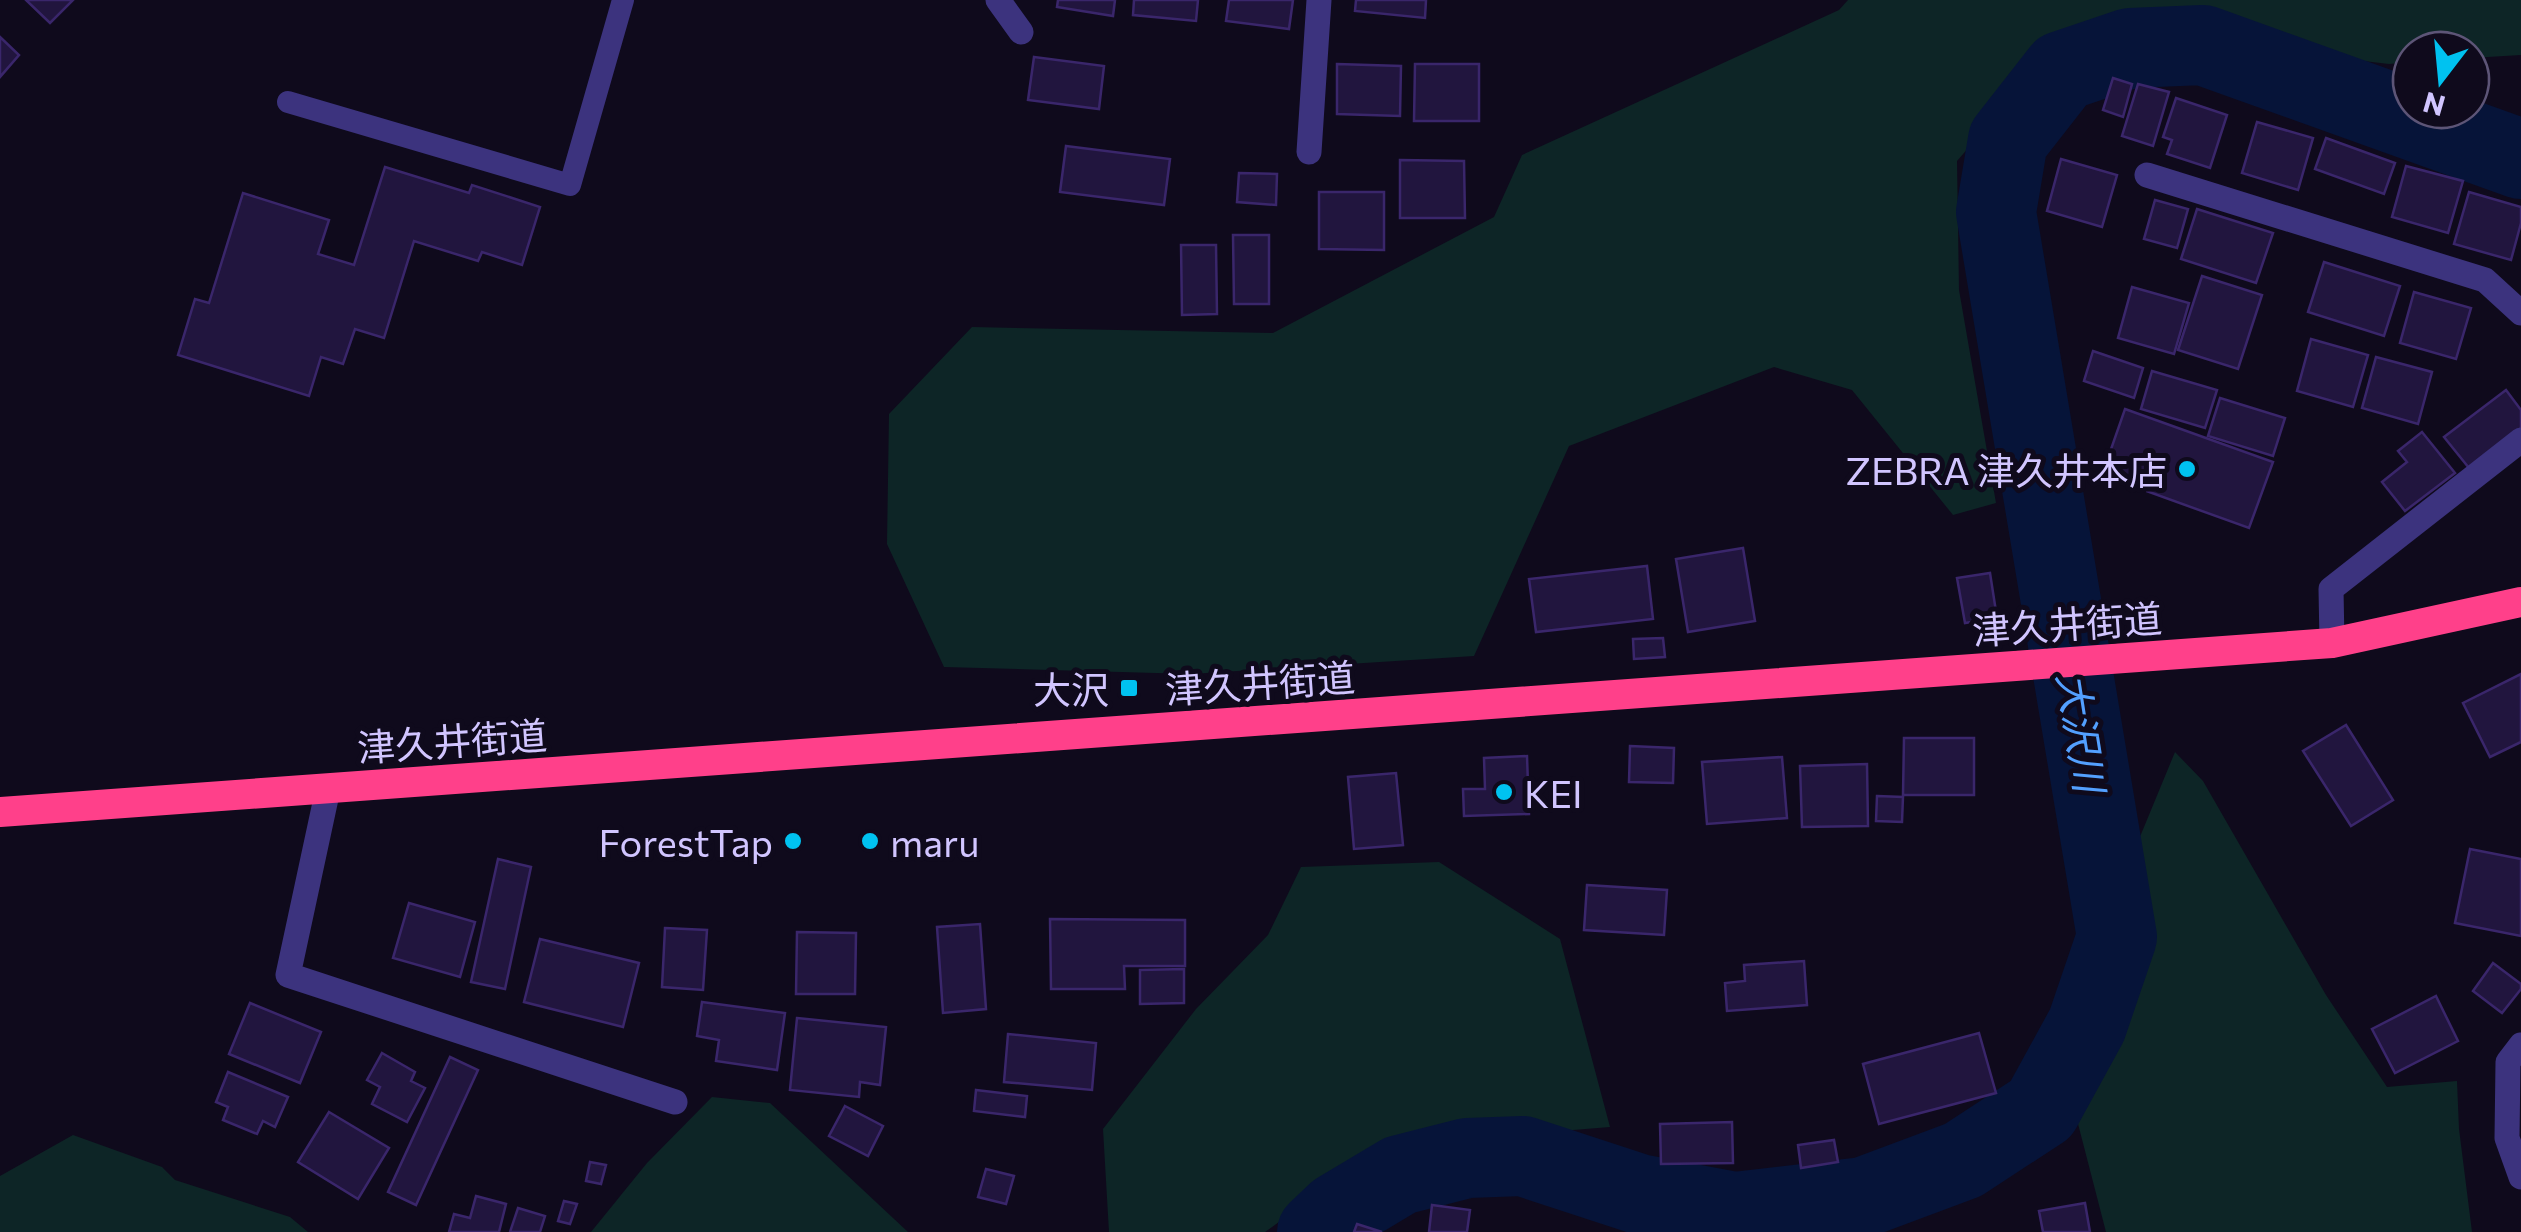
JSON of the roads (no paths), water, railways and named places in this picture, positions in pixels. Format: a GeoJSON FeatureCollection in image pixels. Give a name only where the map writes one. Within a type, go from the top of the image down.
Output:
{"type":"FeatureCollection","features":[{"type":"Feature","properties":{"kind":"highway","name":"津久井街道"},"geometry":{"type":"LineString","coordinates":[[0,812],[2122,660],[2332,642],[2521,602]]}},
{"type":"Feature","properties":{"kind":"street"},"geometry":{"type":"LineString","coordinates":[[998,0],[1022,32]]}},
{"type":"Feature","properties":{"kind":"street"},"geometry":{"type":"LineString","coordinates":[[1309,152],[1319,0]]}},
{"type":"Feature","properties":{"kind":"street"},"geometry":{"type":"LineString","coordinates":[[2146,175],[2485,280],[2521,313]]}},
{"type":"Feature","properties":{"kind":"street"},"geometry":{"type":"LineString","coordinates":[[2332,642],[2331,590],[2521,440]]}},
{"type":"Feature","properties":{"kind":"street"},"geometry":{"type":"LineString","coordinates":[[328,789],[288,975],[674,1102]]}},
{"type":"Feature","properties":{"kind":"street"},"geometry":{"type":"LineString","coordinates":[[2521,1045],[2508,1062],[2507,1138],[2521,1177]]}},
{"type":"Feature","properties":{"kind":"lane"},"geometry":{"type":"LineString","coordinates":[[288,102],[570,185],[624,0]]}},
{"type":"Feature","properties":{"kind":"waterway","name":"大沢川"},"geometry":{"type":"LineString","coordinates":[[1317,1232],[1338,1212],[1400,1175],[1467,1158],[1523,1156],[1639,1194],[1735,1212],[1864,1197],[1963,1160],[2041,1109],[2087,1025],[2117,937],[1996,212],[2008,140],[2062,71],[2130,48],[2203,45],[2521,159]]}},
{"type":"Feature","properties":{"kind":"place","name":"ZEBRA 津久井本店"},"geometry":{"type":"Point","coordinates":[2187,469]}},
{"type":"Feature","properties":{"kind":"place","name":"大沢"},"geometry":{"type":"Point","coordinates":[1129,688]}},
{"type":"Feature","properties":{"kind":"place","name":"KEI"},"geometry":{"type":"Point","coordinates":[1504,792]}},
{"type":"Feature","properties":{"kind":"place","name":"ForestTap"},"geometry":{"type":"Point","coordinates":[793,841]}},
{"type":"Feature","properties":{"kind":"place","name":"maru"},"geometry":{"type":"Point","coordinates":[870,841]}}]}
